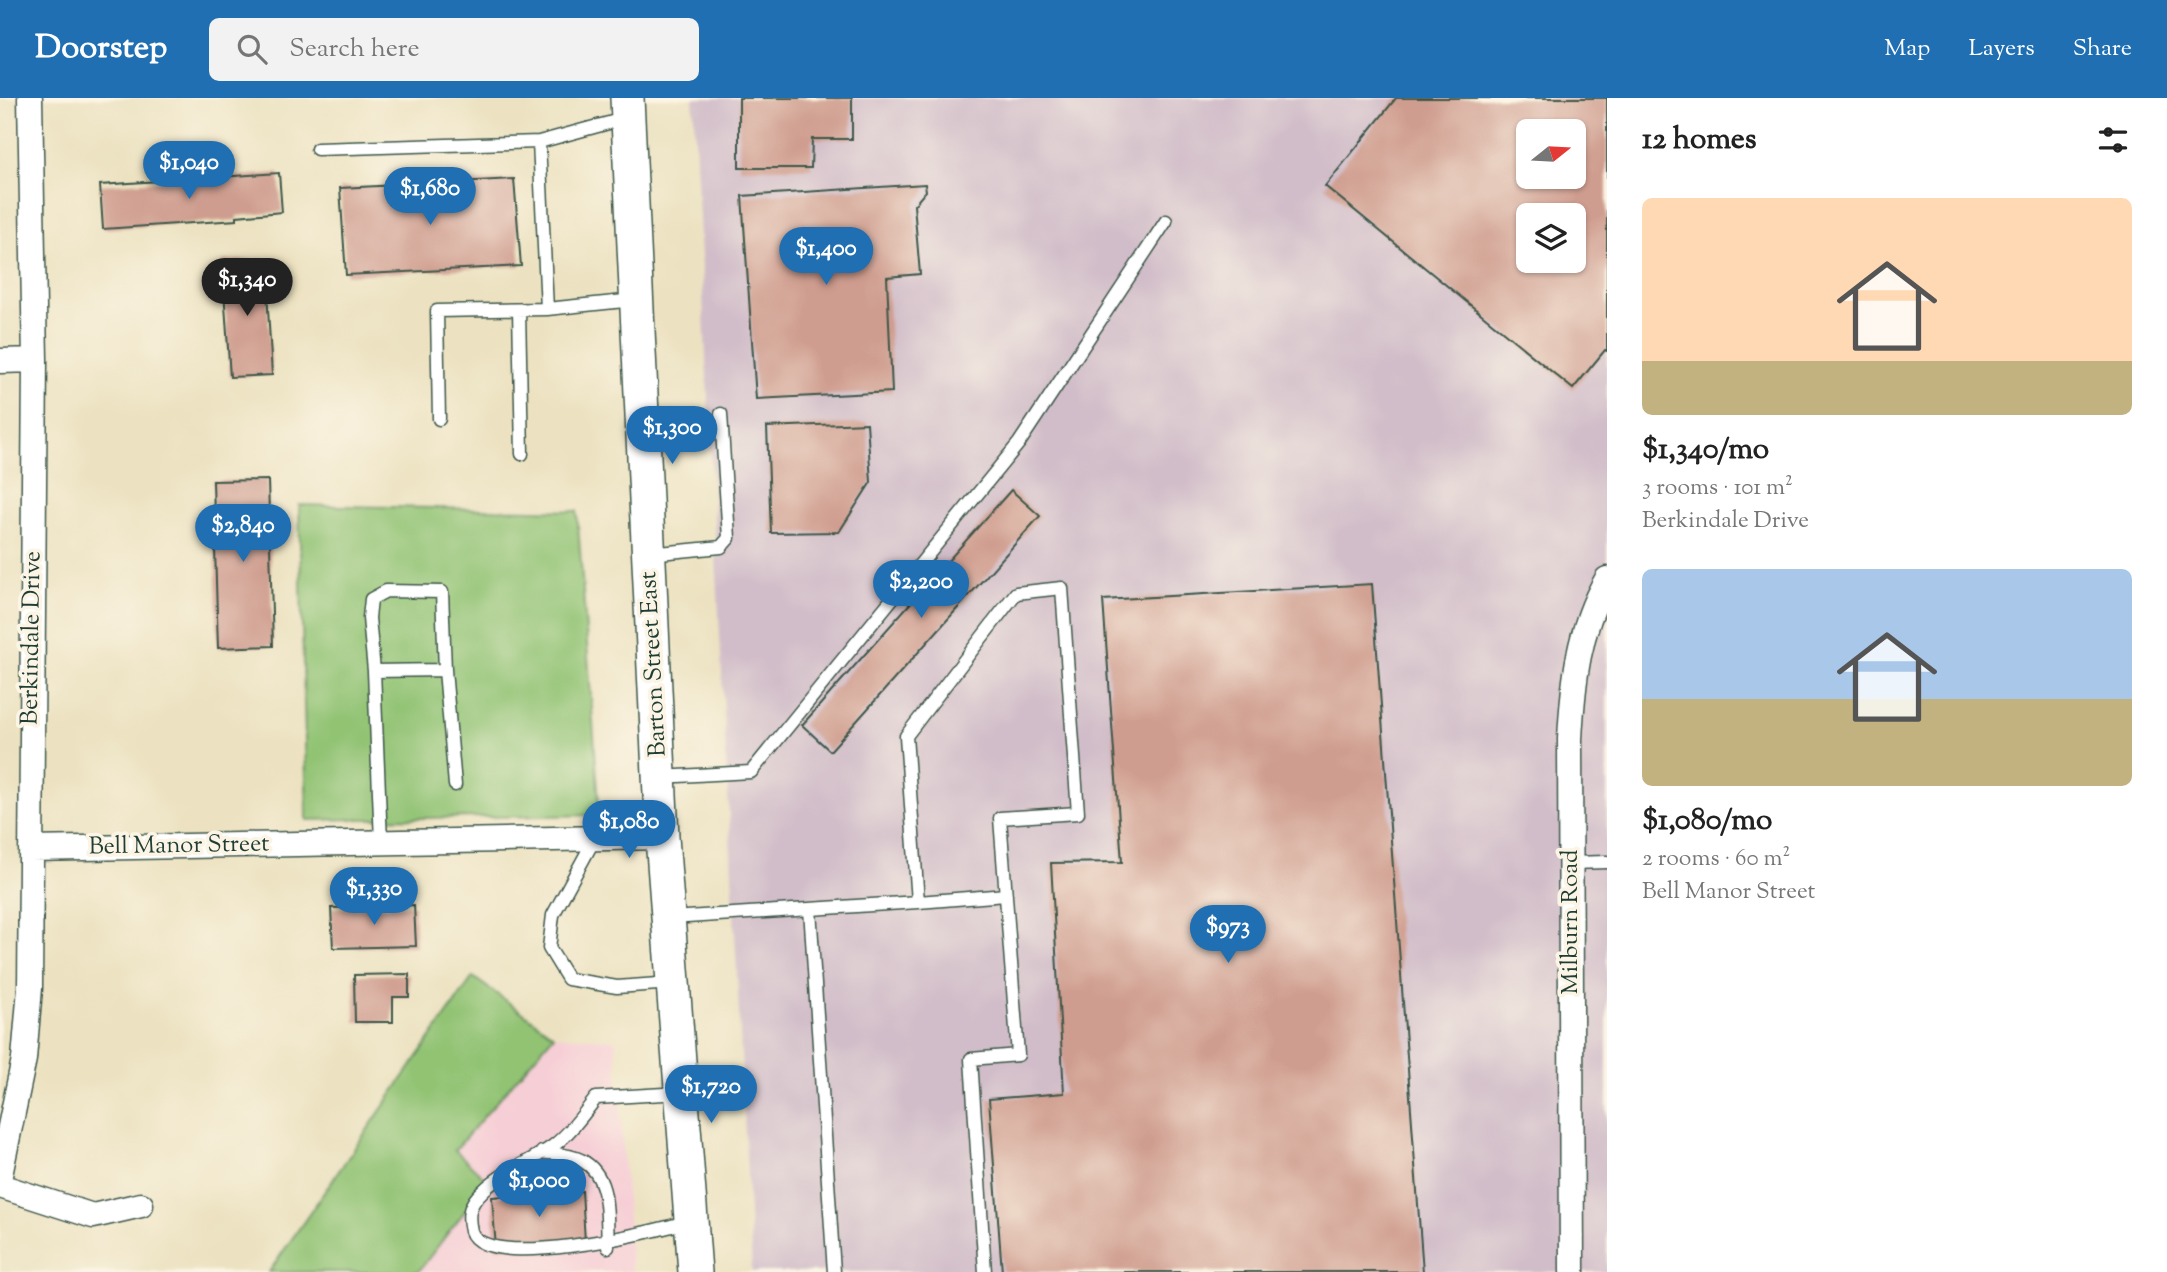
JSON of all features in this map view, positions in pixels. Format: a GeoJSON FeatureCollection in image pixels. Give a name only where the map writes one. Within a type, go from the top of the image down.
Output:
{"type":"FeatureCollection","features":[{"type":"Feature","properties":{"kind":"main road","name":"Barton Street East"},"geometry":{"type":"LineString","coordinates":[[628,108],[662,837],[695,1272]]}},
{"type":"Feature","properties":{"kind":"street","name":"Berkindale Drive"},"geometry":{"type":"LineString","coordinates":[[0,1175],[24,1059],[30,988],[35,360],[30,98]]}},
{"type":"Feature","properties":{"kind":"street"},"geometry":{"type":"LineString","coordinates":[[0,361],[35,360]]}},
{"type":"Feature","properties":{"kind":"street","name":"Milburn Road"},"geometry":{"type":"LineString","coordinates":[[1572,1272],[1570,739],[1574,680],[1583,632],[1607,579]]}},
{"type":"Feature","properties":{"kind":"street","name":"Bell Manor Street"},"geometry":{"type":"LineString","coordinates":[[31,849],[662,837]]}},
{"type":"Feature","properties":{"kind":"street"},"geometry":{"type":"LineString","coordinates":[[0,1186],[93,1216],[141,1205]]}},
{"type":"Feature","properties":{"kind":"lane"},"geometry":{"type":"LineString","coordinates":[[317,149],[539,142],[628,108]]}},
{"type":"Feature","properties":{"kind":"lane"},"geometry":{"type":"LineString","coordinates":[[539,142],[547,309]]}},
{"type":"Feature","properties":{"kind":"lane"},"geometry":{"type":"LineString","coordinates":[[660,777],[751,772],[1019,443],[1166,220]]}},
{"type":"Feature","properties":{"kind":"lane"},"geometry":{"type":"LineString","coordinates":[[439,419],[438,312],[547,309],[637,299]]}},
{"type":"Feature","properties":{"kind":"lane"},"geometry":{"type":"LineString","coordinates":[[519,310],[522,454]]}},
{"type":"Feature","properties":{"kind":"lane"},"geometry":{"type":"LineString","coordinates":[[649,554],[721,547],[729,538],[721,414]]}},
{"type":"Feature","properties":{"kind":"lane"},"geometry":{"type":"LineString","coordinates":[[918,902],[906,736],[1016,593],[1062,588],[1078,813],[1000,817],[1018,1055],[971,1059],[985,1272]]}},
{"type":"Feature","properties":{"kind":"lane"},"geometry":{"type":"LineString","coordinates":[[382,842],[369,618],[371,599],[386,591],[442,592],[445,670],[455,785]]}},
{"type":"Feature","properties":{"kind":"lane"},"geometry":{"type":"LineString","coordinates":[[374,671],[445,670]]}},
{"type":"Feature","properties":{"kind":"lane"},"geometry":{"type":"LineString","coordinates":[[596,838],[553,915],[549,948],[568,979],[617,987],[673,983]]}},
{"type":"Feature","properties":{"kind":"lane"},"geometry":{"type":"LineString","coordinates":[[1571,863],[1607,862]]}},
{"type":"Feature","properties":{"kind":"lane"},"geometry":{"type":"LineString","coordinates":[[668,919],[1006,895]]}},
{"type":"Feature","properties":{"kind":"lane"},"geometry":{"type":"LineString","coordinates":[[810,909],[834,1272]]}},
{"type":"Feature","properties":{"kind":"lane"},"geometry":{"type":"LineString","coordinates":[[681,1093],[596,1098],[581,1118],[553,1146],[508,1170],[477,1197],[468,1215],[472,1236],[484,1250],[501,1258],[535,1258],[608,1247],[691,1220]]}},
{"type":"Feature","properties":{"kind":"lane"},"geometry":{"type":"LineString","coordinates":[[542,1152],[580,1159],[598,1174],[605,1191],[608,1247]]}},
{"type":"Feature","properties":{"kind":"shaded area"},"geometry":{"type":"Polygon","coordinates":[[[693,98],[1607,98],[1607,1272],[752,1272],[693,98]]]}},
{"type":"Feature","properties":{"kind":"shaded area"},"geometry":{"type":"Polygon","coordinates":[[[554,1035],[615,1040],[632,1272],[418,1272],[488,1182],[455,1151],[554,1035]]]}},
{"type":"Feature","properties":{"kind":"green space"},"geometry":{"type":"Polygon","coordinates":[[[299,505],[577,511],[600,815],[307,820],[299,505]]]}},
{"type":"Feature","properties":{"kind":"green space"},"geometry":{"type":"Polygon","coordinates":[[[473,977],[554,1035],[455,1150],[488,1181],[418,1272],[269,1272],[473,977]]]}},
{"type":"Feature","properties":{"kind":"building"},"geometry":{"type":"Polygon","coordinates":[[[739,98],[852,98],[852,139],[812,139],[811,168],[739,168],[739,98]]]}},
{"type":"Feature","properties":{"kind":"building"},"geometry":{"type":"Polygon","coordinates":[[[1396,98],[1607,98],[1607,351],[1605,350],[1573,389],[1325,186],[1396,98]]]}},
{"type":"Feature","properties":{"kind":"building"},"geometry":{"type":"Polygon","coordinates":[[[279,173],[282,212],[237,216],[237,220],[103,229],[100,185],[279,173]]]}},
{"type":"Feature","properties":{"kind":"building"},"geometry":{"type":"Polygon","coordinates":[[[514,179],[521,266],[346,275],[340,188],[514,179]]]}},
{"type":"Feature","properties":{"kind":"building"},"geometry":{"type":"Polygon","coordinates":[[[925,184],[926,191],[914,205],[920,274],[887,277],[892,392],[756,399],[742,196],[925,184]]]}},
{"type":"Feature","properties":{"kind":"building"},"geometry":{"type":"Polygon","coordinates":[[[265,259],[272,375],[230,377],[222,261],[265,259]]]}},
{"type":"Feature","properties":{"kind":"building"},"geometry":{"type":"Polygon","coordinates":[[[867,423],[871,482],[839,532],[771,533],[767,427],[867,423]]]}},
{"type":"Feature","properties":{"kind":"building"},"geometry":{"type":"Polygon","coordinates":[[[268,480],[273,646],[218,648],[213,481],[268,480]]]}},
{"type":"Feature","properties":{"kind":"building"},"geometry":{"type":"Polygon","coordinates":[[[1011,490],[1040,516],[830,751],[802,725],[1011,490]]]}},
{"type":"Feature","properties":{"kind":"building"},"geometry":{"type":"Polygon","coordinates":[[[1372,584],[1423,1272],[1002,1272],[989,1099],[1064,1093],[1051,863],[1122,862],[1103,600],[1372,584]]]}},
{"type":"Feature","properties":{"kind":"building"},"geometry":{"type":"Polygon","coordinates":[[[414,905],[416,946],[333,948],[331,908],[414,905]]]}},
{"type":"Feature","properties":{"kind":"building"},"geometry":{"type":"Polygon","coordinates":[[[409,974],[409,997],[393,997],[393,1022],[355,1022],[354,975],[409,974]]]}},
{"type":"Feature","properties":{"kind":"building"},"geometry":{"type":"Polygon","coordinates":[[[582,1191],[585,1242],[496,1248],[492,1197],[582,1191]]]}}]}
